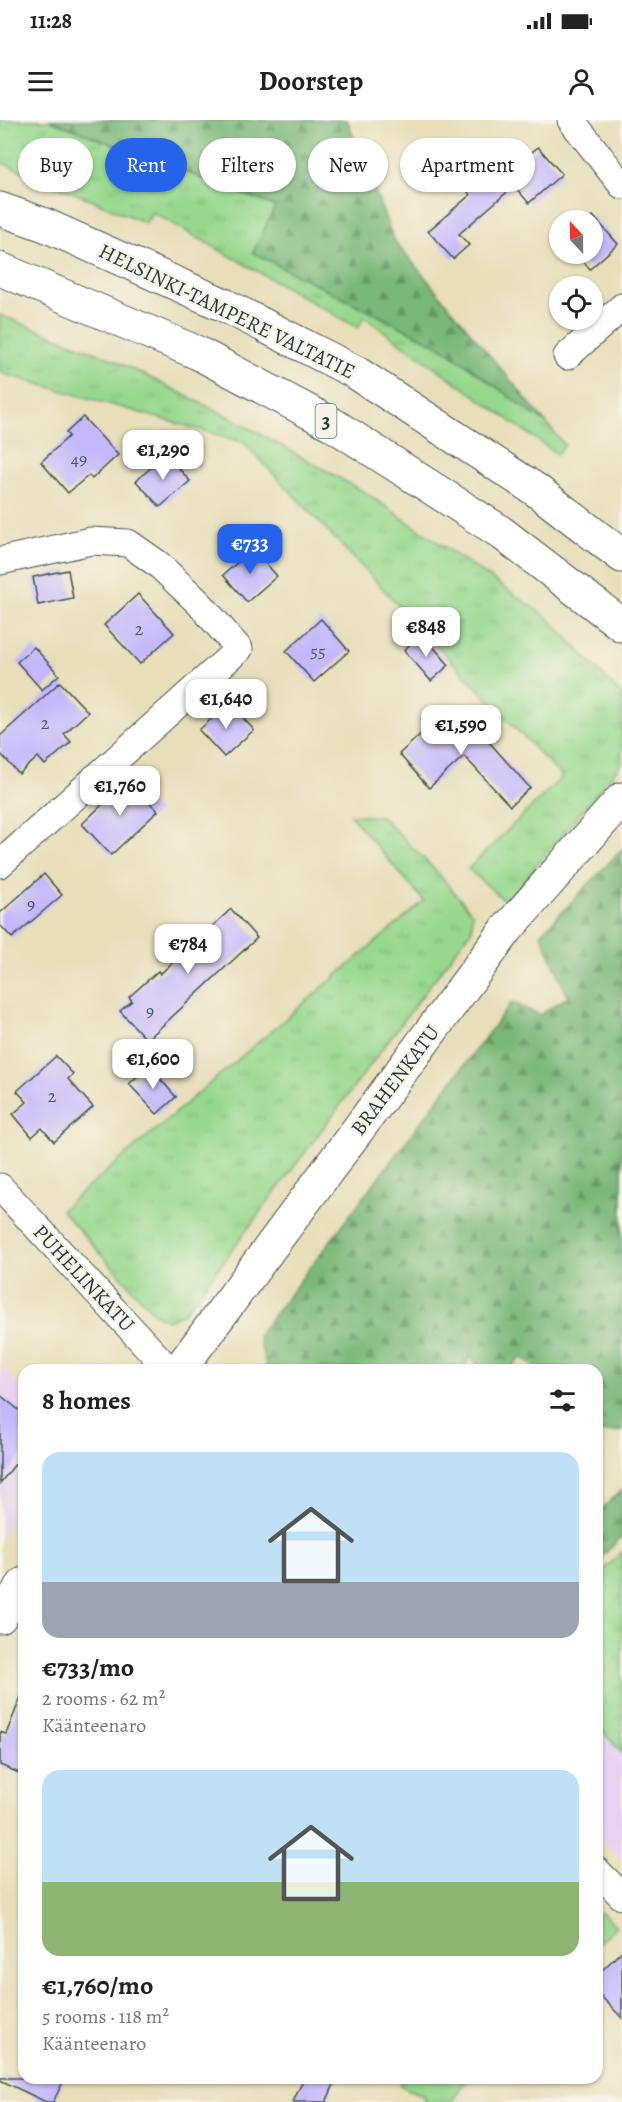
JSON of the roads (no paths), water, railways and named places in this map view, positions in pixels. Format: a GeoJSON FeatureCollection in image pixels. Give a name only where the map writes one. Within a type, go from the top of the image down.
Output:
{"type":"FeatureCollection","features":[{"type":"Feature","properties":{"kind":"main road","name":"HELSINKI-TAMPERE VALTATIE"},"geometry":{"type":"LineString","coordinates":[[0,209],[45,225],[224,305],[355,372],[536,490],[622,556]]}},
{"type":"Feature","properties":{"kind":"main road","name":"3"},"geometry":{"type":"LineString","coordinates":[[0,269],[198,353],[332,424],[499,531],[622,625]]}},
{"type":"Feature","properties":{"kind":"main road","name":"BRAHENKATU"},"geometry":{"type":"LineString","coordinates":[[183,1364],[507,930],[622,799]]}},
{"type":"Feature","properties":{"kind":"main road"},"geometry":{"type":"LineString","coordinates":[[0,1617],[18,1592]]}},
{"type":"Feature","properties":{"kind":"street"},"geometry":{"type":"LineString","coordinates":[[571,120],[622,185]]}},
{"type":"Feature","properties":{"kind":"street"},"geometry":{"type":"LineString","coordinates":[[567,357],[622,307]]}},
{"type":"Feature","properties":{"kind":"street"},"geometry":{"type":"LineString","coordinates":[[0,561],[90,541],[128,543],[158,564],[200,604],[239,649],[0,864]]}},
{"type":"Feature","properties":{"kind":"street","name":"PUHELINKATU"},"geometry":{"type":"LineString","coordinates":[[0,1186],[163,1364]]}},
{"type":"Feature","properties":{"kind":"street"},"geometry":{"type":"LineString","coordinates":[[603,1877],[622,1896]]}}]}
